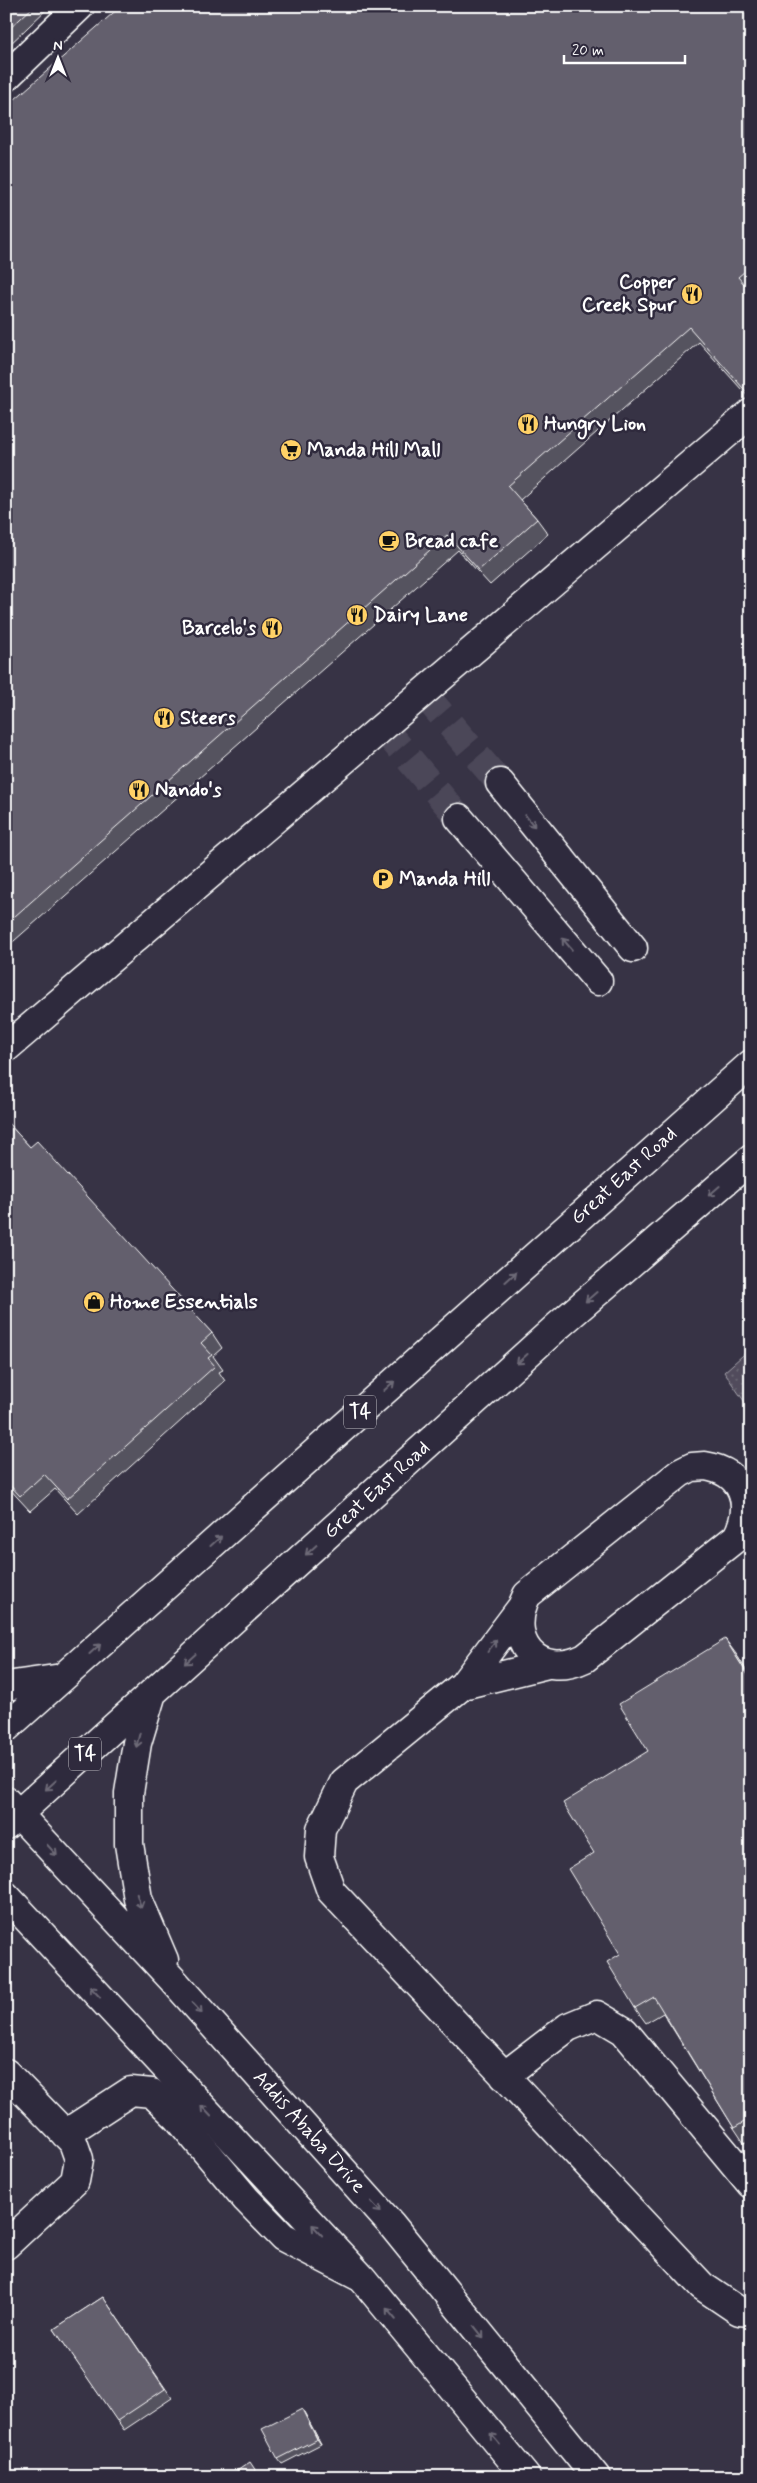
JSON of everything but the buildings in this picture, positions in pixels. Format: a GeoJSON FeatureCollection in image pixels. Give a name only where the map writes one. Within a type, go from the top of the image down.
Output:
{"type":"FeatureCollection","features":[{"type":"Feature","properties":{"kind":"main road"},"geometry":{"type":"LineString","coordinates":[[6,77],[80,6]]}},
{"type":"Feature","properties":{"kind":"main road"},"geometry":{"type":"LineString","coordinates":[[6,1048],[751,413]]}},
{"type":"Feature","properties":{"kind":"main road"},"geometry":{"type":"LineString","coordinates":[[500,783],[633,948]]}},
{"type":"Feature","properties":{"kind":"main road"},"geometry":{"type":"LineString","coordinates":[[459,818],[598,982]]}},
{"type":"Feature","properties":{"kind":"main road","name":"Great East Road"},"geometry":{"type":"LineString","coordinates":[[6,1728],[751,1064]]}},
{"type":"Feature","properties":{"kind":"main road","name":"Great East Road"},"geometry":{"type":"LineString","coordinates":[[10,1813],[152,1694],[558,1326],[751,1159]]}},
{"type":"Feature","properties":{"kind":"main road"},"geometry":{"type":"LineString","coordinates":[[520,1608],[518,1622],[520,1637],[528,1650],[548,1664],[561,1666],[573,1664],[584,1658],[727,1547],[747,1529],[744,1496],[737,1483],[717,1468],[692,1467],[680,1473],[527,1595],[520,1608],[463,1685],[344,1782],[321,1829],[319,1857],[330,1891],[702,2286],[739,2311],[751,2312]]}},
{"type":"Feature","properties":{"kind":"main road"},"geometry":{"type":"LineString","coordinates":[[463,1685],[548,1664]]}},
{"type":"Feature","properties":{"kind":"main road"},"geometry":{"type":"LineString","coordinates":[[6,1686],[62,1678]]}},
{"type":"Feature","properties":{"kind":"main road"},"geometry":{"type":"LineString","coordinates":[[152,1694],[137,1743],[129,1793],[129,1844],[138,1899],[172,1979]]}},
{"type":"Feature","properties":{"kind":"main road","name":"Addis Ababa Drive"},"geometry":{"type":"LineString","coordinates":[[10,1813],[172,1979],[391,2224],[596,2477]]}},
{"type":"Feature","properties":{"kind":"main road"},"geometry":{"type":"LineString","coordinates":[[12,1907],[362,2278],[526,2477]]}},
{"type":"Feature","properties":{"kind":"main road"},"geometry":{"type":"LineString","coordinates":[[504,2076],[568,2027],[597,2015],[624,2031],[751,2184]]}},
{"type":"Feature","properties":{"kind":"main road"},"geometry":{"type":"LineString","coordinates":[[6,2073],[73,2142],[79,2159],[75,2181],[6,2245]]}},
{"type":"Feature","properties":{"kind":"main road"},"geometry":{"type":"LineString","coordinates":[[65,2134],[131,2091],[152,2093],[178,2118],[246,2199],[283,2236],[362,2278]]}},
{"type":"Feature","properties":{"kind":"shaded area"},"geometry":{"type":"Polygon","coordinates":[[[751,1348],[751,1411],[724,1372],[751,1348]]]}},
{"type":"Feature","properties":{"kind":"tunnel"},"geometry":{"type":"LineString","coordinates":[[423,693],[500,783]]}},
{"type":"Feature","properties":{"kind":"tunnel"},"geometry":{"type":"LineString","coordinates":[[382,727],[459,818]]}},
{"type":"Feature","properties":{"kind":"place","name":"Copper Creek Spur"},"geometry":{"type":"Point","coordinates":[692,294]}},
{"type":"Feature","properties":{"kind":"place","name":"Hungry Lion"},"geometry":{"type":"Point","coordinates":[528,424]}},
{"type":"Feature","properties":{"kind":"place","name":"Manda Hill Mall"},"geometry":{"type":"Point","coordinates":[291,450]}},
{"type":"Feature","properties":{"kind":"place","name":"Bread cafe"},"geometry":{"type":"Point","coordinates":[389,541]}},
{"type":"Feature","properties":{"kind":"place","name":"Dairy Lane"},"geometry":{"type":"Point","coordinates":[357,615]}},
{"type":"Feature","properties":{"kind":"place","name":"Barcelo's"},"geometry":{"type":"Point","coordinates":[272,628]}},
{"type":"Feature","properties":{"kind":"place","name":"Steers"},"geometry":{"type":"Point","coordinates":[164,718]}},
{"type":"Feature","properties":{"kind":"place","name":"Nando's"},"geometry":{"type":"Point","coordinates":[139,790]}},
{"type":"Feature","properties":{"kind":"place","name":"Manda Hill"},"geometry":{"type":"Point","coordinates":[383,879]}},
{"type":"Feature","properties":{"kind":"place","name":"Home Essentials"},"geometry":{"type":"Point","coordinates":[94,1302]}}]}
